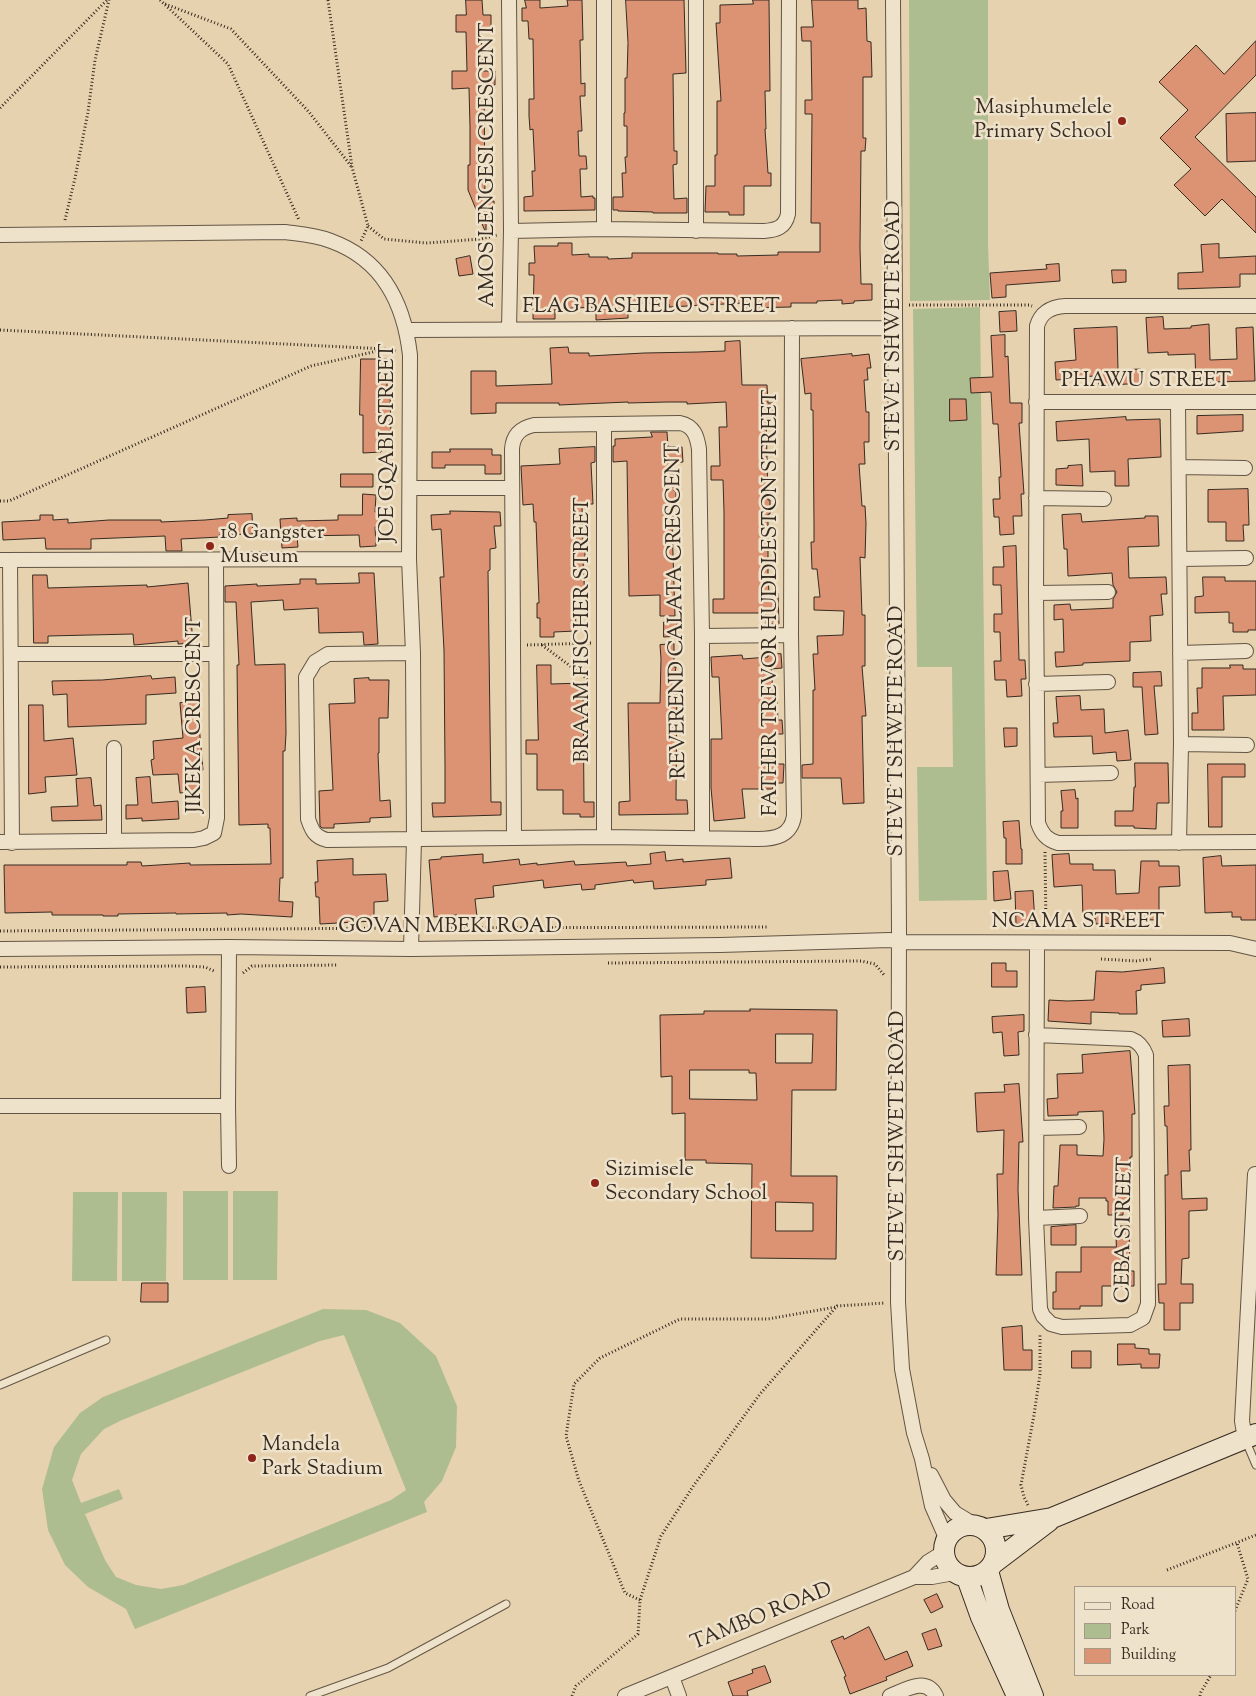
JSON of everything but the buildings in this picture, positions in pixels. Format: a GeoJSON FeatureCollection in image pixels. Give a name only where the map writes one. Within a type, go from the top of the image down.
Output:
{"type":"FeatureCollection","features":[{"type":"Feature","properties":{"kind":"street","name":"AMOS LENGESI CRESCENT"},"geometry":{"type":"LineString","coordinates":[[509,0],[511,231],[509,329]]}},
{"type":"Feature","properties":{"kind":"street"},"geometry":{"type":"LineString","coordinates":[[604,0],[604,229]]}},
{"type":"Feature","properties":{"kind":"street"},"geometry":{"type":"LineString","coordinates":[[696,0],[696,231]]}},
{"type":"Feature","properties":{"kind":"street"},"geometry":{"type":"LineString","coordinates":[[511,231],[604,229],[696,231],[775,230],[780,228],[787,220],[788,214],[789,0]]}},
{"type":"Feature","properties":{"kind":"street","name":"STEVE TSHWETE ROAD"},"geometry":{"type":"LineString","coordinates":[[893,0],[899,942],[898,1302],[902,1369],[914,1433],[922,1459],[932,1506],[945,1546]]}},
{"type":"Feature","properties":{"kind":"street","name":"JOE GQABI STREET"},"geometry":{"type":"LineString","coordinates":[[0,235],[285,232],[306,235],[331,240],[355,253],[376,270],[396,298],[408,330],[410,355],[410,559],[413,653],[414,840],[412,950]]}},
{"type":"Feature","properties":{"kind":"street"},"geometry":{"type":"LineString","coordinates":[[1256,306],[1065,306],[1051,308],[1039,318],[1036,336],[1038,823],[1045,836],[1051,841],[1058,843],[1256,842]]}},
{"type":"Feature","properties":{"kind":"street","name":"FATHER TREVOR HUDDLESTON STREET"},"geometry":{"type":"LineString","coordinates":[[413,653],[328,654],[315,662],[306,676],[308,819],[315,835],[327,840],[414,840],[604,837],[770,839],[785,834],[793,824],[791,634],[792,328]]}},
{"type":"Feature","properties":{"kind":"street","name":"FLAG BASHIELO STREET"},"geometry":{"type":"LineString","coordinates":[[408,330],[894,328]]}},
{"type":"Feature","properties":{"kind":"street","name":"PHAWU STREET"},"geometry":{"type":"LineString","coordinates":[[1036,402],[1256,402]]}},
{"type":"Feature","properties":{"kind":"street"},"geometry":{"type":"LineString","coordinates":[[1178,403],[1181,744],[1179,843]]}},
{"type":"Feature","properties":{"kind":"street","name":"REVEREND CALATA CRESCENT"},"geometry":{"type":"LineString","coordinates":[[514,838],[512,488],[514,437],[522,429],[534,425],[680,422],[686,424],[695,432],[699,449],[702,636],[702,837]]}},
{"type":"Feature","properties":{"kind":"street","name":"BRAAM FISCHER STREET"},"geometry":{"type":"LineString","coordinates":[[604,424],[604,837]]}},
{"type":"Feature","properties":{"kind":"street"},"geometry":{"type":"LineString","coordinates":[[1179,467],[1245,468]]}},
{"type":"Feature","properties":{"kind":"street"},"geometry":{"type":"LineString","coordinates":[[410,488],[512,488]]}},
{"type":"Feature","properties":{"kind":"street"},"geometry":{"type":"LineString","coordinates":[[1036,498],[1104,499]]}},
{"type":"Feature","properties":{"kind":"street"},"geometry":{"type":"LineString","coordinates":[[1180,559],[1246,558]]}},
{"type":"Feature","properties":{"kind":"street"},"geometry":{"type":"LineString","coordinates":[[6,842],[11,654],[5,560],[410,559]]}},
{"type":"Feature","properties":{"kind":"street","name":"JIKEKA CRESCENT"},"geometry":{"type":"LineString","coordinates":[[6,842],[194,840],[214,833],[217,818],[216,560]]}},
{"type":"Feature","properties":{"kind":"street"},"geometry":{"type":"LineString","coordinates":[[1036,593],[1108,592]]}},
{"type":"Feature","properties":{"kind":"street"},"geometry":{"type":"LineString","coordinates":[[702,636],[791,634]]}},
{"type":"Feature","properties":{"kind":"street"},"geometry":{"type":"LineString","coordinates":[[1180,652],[1246,650]]}},
{"type":"Feature","properties":{"kind":"street"},"geometry":{"type":"LineString","coordinates":[[11,654],[216,654]]}},
{"type":"Feature","properties":{"kind":"street"},"geometry":{"type":"LineString","coordinates":[[1036,684],[1108,682]]}},
{"type":"Feature","properties":{"kind":"street"},"geometry":{"type":"LineString","coordinates":[[1181,744],[1247,744]]}},
{"type":"Feature","properties":{"kind":"street"},"geometry":{"type":"LineString","coordinates":[[114,748],[114,840]]}},
{"type":"Feature","properties":{"kind":"street"},"geometry":{"type":"LineString","coordinates":[[1038,775],[1111,773]]}},
{"type":"Feature","properties":{"kind":"street","name":"GOVAN MBEKI ROAD"},"geometry":{"type":"LineString","coordinates":[[0,948],[229,947],[412,950],[890,940],[899,942]]}},
{"type":"Feature","properties":{"kind":"street","name":"NCAMA STREET"},"geometry":{"type":"LineString","coordinates":[[899,942],[1230,943],[1256,949]]}},
{"type":"Feature","properties":{"kind":"street"},"geometry":{"type":"LineString","coordinates":[[1042,943],[1036,1035],[1036,1218],[1039,1301],[1043,1316]]}},
{"type":"Feature","properties":{"kind":"street"},"geometry":{"type":"LineString","coordinates":[[229,947],[229,1166]]}},
{"type":"Feature","properties":{"kind":"street","name":"CEBA STREET"},"geometry":{"type":"LineString","coordinates":[[1036,1035],[1131,1039],[1141,1045],[1146,1055],[1148,1304],[1143,1318],[1130,1325],[1062,1327],[1051,1324],[1043,1316]]}},
{"type":"Feature","properties":{"kind":"street"},"geometry":{"type":"LineString","coordinates":[[0,1106],[228,1106]]}},
{"type":"Feature","properties":{"kind":"street"},"geometry":{"type":"LineString","coordinates":[[1036,1128],[1079,1127]]}},
{"type":"Feature","properties":{"kind":"street"},"geometry":{"type":"LineString","coordinates":[[1017,1696],[961,1575],[947,1564],[945,1546],[954,1531],[964,1526],[980,1527],[1052,1518],[1250,1436],[1242,1421],[1255,1174]]}},
{"type":"Feature","properties":{"kind":"street"},"geometry":{"type":"LineString","coordinates":[[1036,1218],[1080,1216]]}},
{"type":"Feature","properties":{"kind":"street","name":"STEVE TSHWETE ROAD"},"geometry":{"type":"LineString","coordinates":[[922,1459],[944,1500],[955,1513],[980,1527]]}},
{"type":"Feature","properties":{"kind":"street"},"geometry":{"type":"LineString","coordinates":[[961,1575],[978,1577],[1052,1518]]}},
{"type":"Feature","properties":{"kind":"street"},"geometry":{"type":"LineString","coordinates":[[980,1527],[994,1538],[997,1550],[991,1566],[999,1610],[1033,1696]]}},
{"type":"Feature","properties":{"kind":"street","name":"TAMBO ROAD"},"geometry":{"type":"LineString","coordinates":[[914,1577],[945,1546]]}},
{"type":"Feature","properties":{"kind":"street","name":"TAMBO ROAD"},"geometry":{"type":"LineString","coordinates":[[625,1696],[914,1577],[961,1575]]}},
{"type":"Feature","properties":{"kind":"street"},"geometry":{"type":"LineString","coordinates":[[672,1676],[679,1696]]}},
{"type":"Feature","properties":{"kind":"street"},"geometry":{"type":"LineString","coordinates":[[890,1696],[917,1685],[922,1685],[932,1690],[936,1696]]}},
{"type":"Feature","properties":{"kind":"lane"},"geometry":{"type":"LineString","coordinates":[[0,1385],[106,1340]]}},
{"type":"Feature","properties":{"kind":"lane"},"geometry":{"type":"LineString","coordinates":[[1250,1436],[1256,1465]]}},
{"type":"Feature","properties":{"kind":"lane"},"geometry":{"type":"LineString","coordinates":[[310,1696],[388,1668],[506,1604]]}},
{"type":"Feature","properties":{"kind":"path"},"geometry":{"type":"LineString","coordinates":[[0,108],[108,0]]}},
{"type":"Feature","properties":{"kind":"path"},"geometry":{"type":"LineString","coordinates":[[62,235],[76,178],[95,60],[108,0]]}},
{"type":"Feature","properties":{"kind":"path"},"geometry":{"type":"LineString","coordinates":[[328,0],[352,167],[368,226],[384,239],[426,243],[481,239],[511,231]]}},
{"type":"Feature","properties":{"kind":"path"},"geometry":{"type":"LineString","coordinates":[[162,1],[231,28],[309,112],[352,167]]}},
{"type":"Feature","properties":{"kind":"path"},"geometry":{"type":"LineString","coordinates":[[162,1],[228,64],[306,235]]}},
{"type":"Feature","properties":{"kind":"path"},"geometry":{"type":"LineString","coordinates":[[355,253],[368,226]]}},
{"type":"Feature","properties":{"kind":"path"},"geometry":{"type":"LineString","coordinates":[[894,305],[1029,305],[1044,313]]}},
{"type":"Feature","properties":{"kind":"path"},"geometry":{"type":"LineString","coordinates":[[0,330],[386,349],[410,355]]}},
{"type":"Feature","properties":{"kind":"path"},"geometry":{"type":"LineString","coordinates":[[0,501],[9,501],[311,366],[386,349]]}},
{"type":"Feature","properties":{"kind":"path"},"geometry":{"type":"LineString","coordinates":[[514,645],[604,642]]}},
{"type":"Feature","properties":{"kind":"path"},"geometry":{"type":"LineString","coordinates":[[541,644],[604,690]]}},
{"type":"Feature","properties":{"kind":"path"},"geometry":{"type":"LineString","coordinates":[[1042,943],[1045,836]]}},
{"type":"Feature","properties":{"kind":"path"},"geometry":{"type":"LineString","coordinates":[[0,931],[772,927]]}},
{"type":"Feature","properties":{"kind":"path"},"geometry":{"type":"LineString","coordinates":[[605,963],[861,961],[875,964],[884,975],[885,982]]}},
{"type":"Feature","properties":{"kind":"path"},"geometry":{"type":"LineString","coordinates":[[241,975],[252,966],[338,965]]}},
{"type":"Feature","properties":{"kind":"path"},"geometry":{"type":"LineString","coordinates":[[0,967],[186,966],[205,967],[214,970],[216,978]]}},
{"type":"Feature","properties":{"kind":"path"},"geometry":{"type":"LineString","coordinates":[[640,1600],[625,1593],[579,1481],[566,1436],[574,1384],[600,1358],[680,1319],[768,1319],[837,1306],[898,1302]]}},
{"type":"Feature","properties":{"kind":"path"},"geometry":{"type":"LineString","coordinates":[[572,1696],[576,1686],[638,1634],[640,1600],[661,1536],[694,1485],[760,1394],[837,1306]]}},
{"type":"Feature","properties":{"kind":"path"},"geometry":{"type":"LineString","coordinates":[[1030,1509],[1021,1485],[1040,1374],[1040,1334],[1043,1316]]}},
{"type":"Feature","properties":{"kind":"path"},"geometry":{"type":"LineString","coordinates":[[1167,1570],[1256,1535]]}},
{"type":"Feature","properties":{"kind":"path"},"geometry":{"type":"LineString","coordinates":[[1236,1608],[1248,1579],[1237,1543]]}},
{"type":"Feature","properties":{"kind":"path"},"geometry":{"type":"LineString","coordinates":[[1200,1696],[1200,1692],[1211,1676]]}},
{"type":"Feature","properties":{"kind":"green space"},"geometry":{"type":"Polygon","coordinates":[[[909,0],[988,0],[988,244],[990,300],[910,301],[909,0]]]}},
{"type":"Feature","properties":{"kind":"green space"},"geometry":{"type":"Polygon","coordinates":[[[980,307],[987,900],[919,901],[917,767],[953,767],[952,667],[917,667],[913,309],[980,307]]]}},
{"type":"Feature","properties":{"kind":"green space"},"geometry":{"type":"Polygon","coordinates":[[[183,1191],[228,1191],[228,1280],[183,1280],[183,1191]]]}},
{"type":"Feature","properties":{"kind":"green space"},"geometry":{"type":"Polygon","coordinates":[[[233,1191],[278,1191],[277,1280],[233,1280],[233,1191]]]}},
{"type":"Feature","properties":{"kind":"green space"},"geometry":{"type":"Polygon","coordinates":[[[73,1192],[118,1192],[117,1281],[72,1281],[73,1192]]]}},
{"type":"Feature","properties":{"kind":"green space"},"geometry":{"type":"Polygon","coordinates":[[[122,1192],[167,1192],[166,1281],[122,1281],[122,1192]]]}},
{"type":"Feature","properties":{"kind":"green space"},"geometry":{"type":"Polygon","coordinates":[[[323,1309],[366,1310],[400,1323],[436,1356],[457,1406],[456,1447],[442,1481],[424,1502],[427,1512],[135,1629],[126,1609],[88,1587],[65,1565],[48,1530],[42,1489],[54,1447],[80,1413],[103,1397],[323,1309]],[[344,1335],[320,1341],[122,1420],[104,1429],[81,1454],[72,1480],[81,1503],[119,1489],[123,1499],[85,1514],[105,1560],[116,1577],[136,1585],[161,1589],[183,1585],[391,1500],[406,1490],[344,1335]]]}},
{"type":"Feature","properties":{"kind":"place","name":"Masiphumelele Primary School"},"geometry":{"type":"Point","coordinates":[1122,121]}},
{"type":"Feature","properties":{"kind":"place","name":"18 Gangster Museum"},"geometry":{"type":"Point","coordinates":[210,546]}},
{"type":"Feature","properties":{"kind":"place","name":"Sizimisele Secondary School"},"geometry":{"type":"Point","coordinates":[595,1183]}},
{"type":"Feature","properties":{"kind":"place","name":"Mandela Park Stadium"},"geometry":{"type":"Point","coordinates":[252,1458]}}]}
